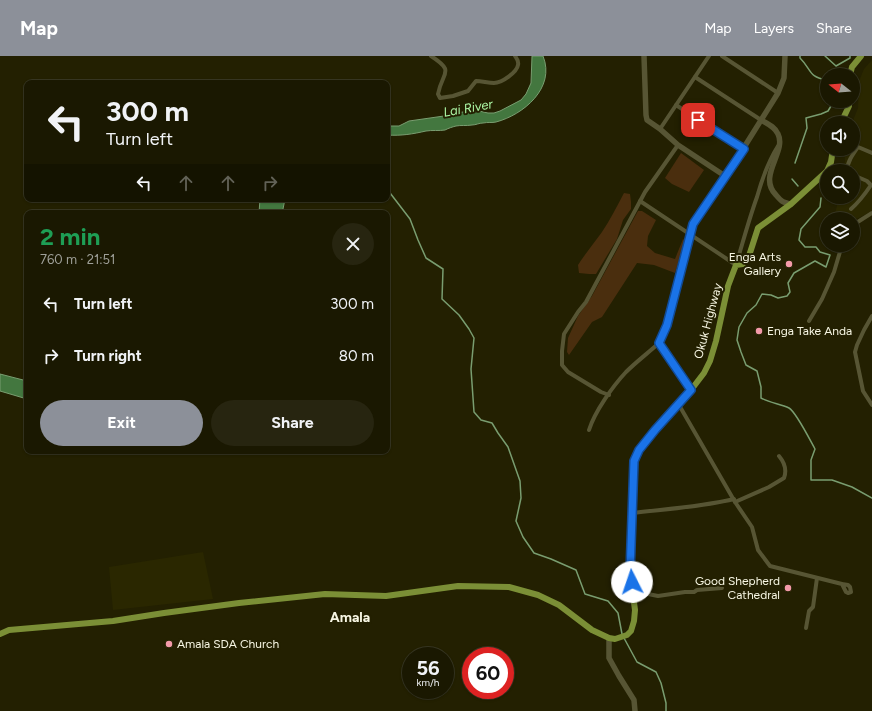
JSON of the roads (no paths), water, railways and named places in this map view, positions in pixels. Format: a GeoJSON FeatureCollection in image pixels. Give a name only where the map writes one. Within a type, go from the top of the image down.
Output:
{"type":"FeatureCollection","features":[{"type":"Feature","properties":{"kind":"main road"},"geometry":{"type":"LineString","coordinates":[[852,68],[861,56]]}},
{"type":"Feature","properties":{"kind":"main road"},"geometry":{"type":"LineString","coordinates":[[736,264],[743,264],[748,259],[758,228],[791,204],[820,177]]}},
{"type":"Feature","properties":{"kind":"main road","name":"Okuk Highway"},"geometry":{"type":"LineString","coordinates":[[612,639],[627,636],[631,631],[634,621],[635,610],[630,573],[634,461],[639,450],[655,430],[679,405],[704,373],[710,362],[728,286],[736,264]]}},
{"type":"Feature","properties":{"kind":"main road"},"geometry":{"type":"LineString","coordinates":[[0,634],[9,630],[113,621],[240,603],[325,594],[386,596],[458,586],[510,588],[538,595],[559,604],[592,630],[612,639]]}},
{"type":"Feature","properties":{"kind":"street"},"geometry":{"type":"LineString","coordinates":[[431,56],[444,65],[446,70],[439,88],[438,94],[440,98],[453,96],[468,91],[476,81],[494,83],[501,82],[513,73],[518,66],[515,56]]}},
{"type":"Feature","properties":{"kind":"street"},"geometry":{"type":"LineString","coordinates":[[644,56],[647,120],[678,145],[725,176]]}},
{"type":"Feature","properties":{"kind":"street"},"geometry":{"type":"LineString","coordinates":[[660,129],[708,58],[701,56]]}},
{"type":"Feature","properties":{"kind":"street"},"geometry":{"type":"LineString","coordinates":[[722,56],[778,94]]}},
{"type":"Feature","properties":{"kind":"street"},"geometry":{"type":"LineString","coordinates":[[589,430],[592,420],[608,395],[626,372],[659,343],[667,325],[693,224],[770,109],[784,78],[784,57]]}},
{"type":"Feature","properties":{"kind":"street"},"geometry":{"type":"LineString","coordinates":[[695,77],[774,127],[778,134],[780,143],[769,184],[773,193],[782,202],[791,204]]}},
{"type":"Feature","properties":{"kind":"street"},"geometry":{"type":"LineString","coordinates":[[676,105],[744,149]]}},
{"type":"Feature","properties":{"kind":"street"},"geometry":{"type":"LineString","coordinates":[[640,201],[736,264],[748,222],[770,158],[780,143]]}},
{"type":"Feature","properties":{"kind":"street"},"geometry":{"type":"LineString","coordinates":[[608,395],[568,372],[562,365],[564,334],[586,302],[645,192],[678,145]]}},
{"type":"Feature","properties":{"kind":"street"},"geometry":{"type":"LineString","coordinates":[[848,164],[858,147],[872,153]]}},
{"type":"Feature","properties":{"kind":"street"},"geometry":{"type":"LineString","coordinates":[[860,178],[867,181],[871,185],[860,201]]}},
{"type":"Feature","properties":{"kind":"street"},"geometry":{"type":"LineString","coordinates":[[851,209],[857,204]]}},
{"type":"Feature","properties":{"kind":"street"},"geometry":{"type":"LineString","coordinates":[[860,221],[872,213]]}},
{"type":"Feature","properties":{"kind":"street"},"geometry":{"type":"LineString","coordinates":[[809,321],[822,299],[834,272],[840,252]]}},
{"type":"Feature","properties":{"kind":"street"},"geometry":{"type":"LineString","coordinates":[[872,316],[864,330],[855,352],[863,391],[872,405]]}},
{"type":"Feature","properties":{"kind":"street"},"geometry":{"type":"LineString","coordinates":[[659,343],[691,390]]}},
{"type":"Feature","properties":{"kind":"street"},"geometry":{"type":"LineString","coordinates":[[679,405],[752,527],[758,550],[770,566],[842,584]]}},
{"type":"Feature","properties":{"kind":"street"},"geometry":{"type":"LineString","coordinates":[[632,513],[735,500],[769,487],[784,478],[786,472],[782,459],[779,456]]}},
{"type":"Feature","properties":{"kind":"street"},"geometry":{"type":"LineString","coordinates":[[806,628],[809,611],[813,607],[817,578]]}},
{"type":"Feature","properties":{"kind":"street"},"geometry":{"type":"LineString","coordinates":[[633,591],[658,596],[722,588]]}},
{"type":"Feature","properties":{"kind":"street"},"geometry":{"type":"LineString","coordinates":[[612,639],[609,658],[618,676],[634,700],[634,711]]}},
{"type":"Feature","properties":{"kind":"waterway"},"geometry":{"type":"LineString","coordinates":[[800,56],[813,75],[820,79]]}},
{"type":"Feature","properties":{"kind":"waterway"},"geometry":{"type":"LineString","coordinates":[[825,56],[836,66],[850,58],[850,56]]}},
{"type":"Feature","properties":{"kind":"waterway"},"geometry":{"type":"LineString","coordinates":[[795,163],[807,128],[806,118],[821,114],[828,111],[830,108]]}},
{"type":"Feature","properties":{"kind":"waterway"},"geometry":{"type":"LineString","coordinates":[[792,179],[798,186]]}},
{"type":"Feature","properties":{"kind":"waterway"},"geometry":{"type":"LineString","coordinates":[[390,193],[410,219],[426,258],[443,269],[442,299],[459,315],[474,338],[471,369],[474,412],[481,420],[492,423],[508,447],[520,481],[521,498],[516,521],[523,537],[534,553],[576,570],[585,594],[608,601],[618,613],[622,634]]}},
{"type":"Feature","properties":{"kind":"waterway"},"geometry":{"type":"LineString","coordinates":[[820,204],[820,207],[801,229],[799,240],[805,247],[816,247],[820,252],[830,255],[826,267],[815,261],[794,273],[788,283],[790,292],[787,296],[778,298],[771,295],[762,294],[756,305],[747,313],[739,327],[737,340],[746,365],[757,371],[761,387],[761,398],[789,408],[803,427],[815,449],[811,460],[811,480],[832,480],[852,487],[872,498]]}},
{"type":"Feature","properties":{"kind":"waterway"},"geometry":{"type":"LineString","coordinates":[[624,638],[637,662],[656,672],[661,683],[666,703],[666,711]]}},
{"type":"Feature","properties":{"kind":"place","name":"Enga Arts Gallery"},"geometry":{"type":"Point","coordinates":[789,264]}},
{"type":"Feature","properties":{"kind":"place","name":"Enga Take Anda"},"geometry":{"type":"Point","coordinates":[759,331]}},
{"type":"Feature","properties":{"kind":"place","name":"Good Shepherd Cathedral"},"geometry":{"type":"Point","coordinates":[788,588]}},
{"type":"Feature","properties":{"kind":"place","name":"Amala SDA Church"},"geometry":{"type":"Point","coordinates":[169,644]}},
{"type":"Feature","properties":{"kind":"district","name":"Amala"},"geometry":{"type":"Point","coordinates":[350,617]}},
{"type":"Feature","properties":{"kind":"water label","name":"Lai River"},"geometry":{"type":"Point","coordinates":[468,108]}}]}
